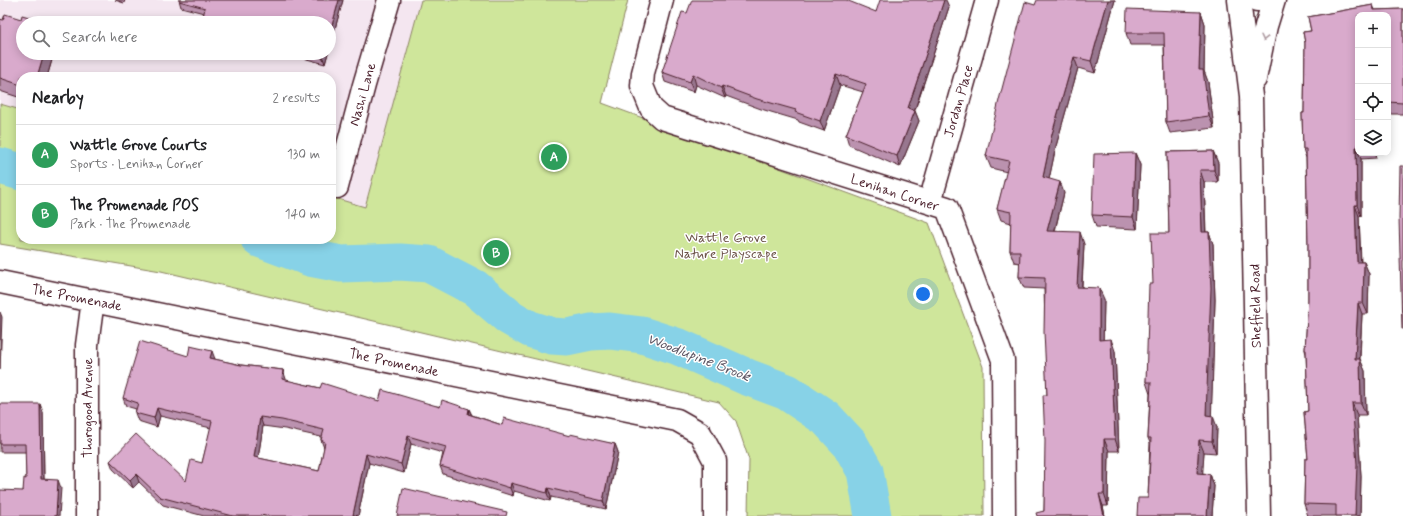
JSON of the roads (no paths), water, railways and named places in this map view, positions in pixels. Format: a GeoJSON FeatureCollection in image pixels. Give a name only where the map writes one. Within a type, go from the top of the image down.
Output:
{"type":"FeatureCollection","features":[{"type":"Feature","properties":{"kind":"street","name":"Nashi Lane"},"geometry":{"type":"LineString","coordinates":[[337,187],[364,85],[389,0]]}},
{"type":"Feature","properties":{"kind":"street","name":"Lenihan Corner"},"geometry":{"type":"LineString","coordinates":[[662,0],[643,73],[642,86],[651,108],[662,118],[947,208],[1003,360],[1004,516]]}},
{"type":"Feature","properties":{"kind":"street","name":"Jordan Place"},"geometry":{"type":"LineString","coordinates":[[930,202],[987,0]]}},
{"type":"Feature","properties":{"kind":"street","name":"Sheffield Road"},"geometry":{"type":"LineString","coordinates":[[1239,0],[1251,96],[1259,516]]}},
{"type":"Feature","properties":{"kind":"street","name":"Sheffield Road"},"geometry":{"type":"LineString","coordinates":[[1251,96],[1266,26],[1274,0]]}},
{"type":"Feature","properties":{"kind":"street","name":"The Promenade"},"geometry":{"type":"LineString","coordinates":[[0,282],[677,420],[700,433],[715,461],[715,516]]}},
{"type":"Feature","properties":{"kind":"street","name":"Thorogood Avenue"},"geometry":{"type":"LineString","coordinates":[[87,516],[87,345],[93,300]]}},
{"type":"Feature","properties":{"kind":"waterway","name":"Woodlupine Brook"},"geometry":{"type":"LineString","coordinates":[[0,166],[16,171]]}},
{"type":"Feature","properties":{"kind":"waterway","name":"Woodlupine Brook"},"geometry":{"type":"LineString","coordinates":[[272,244],[310,258],[341,264],[400,262],[429,264],[475,288],[509,317],[530,329],[552,336],[567,337],[591,332],[610,331],[642,335],[679,347],[747,377],[787,392],[826,418],[850,444],[865,471],[873,516]]}},
{"type":"Feature","properties":{"kind":"place","name":"Wattle Grove Courts"},"geometry":{"type":"Point","coordinates":[554,157]}},
{"type":"Feature","properties":{"kind":"place","name":"The Promenade POS"},"geometry":{"type":"Point","coordinates":[496,253]}},
{"type":"Feature","properties":{"kind":"park label","name":"Wattle Grove Nature Playscape"},"geometry":{"type":"Point","coordinates":[726,246]}}]}
